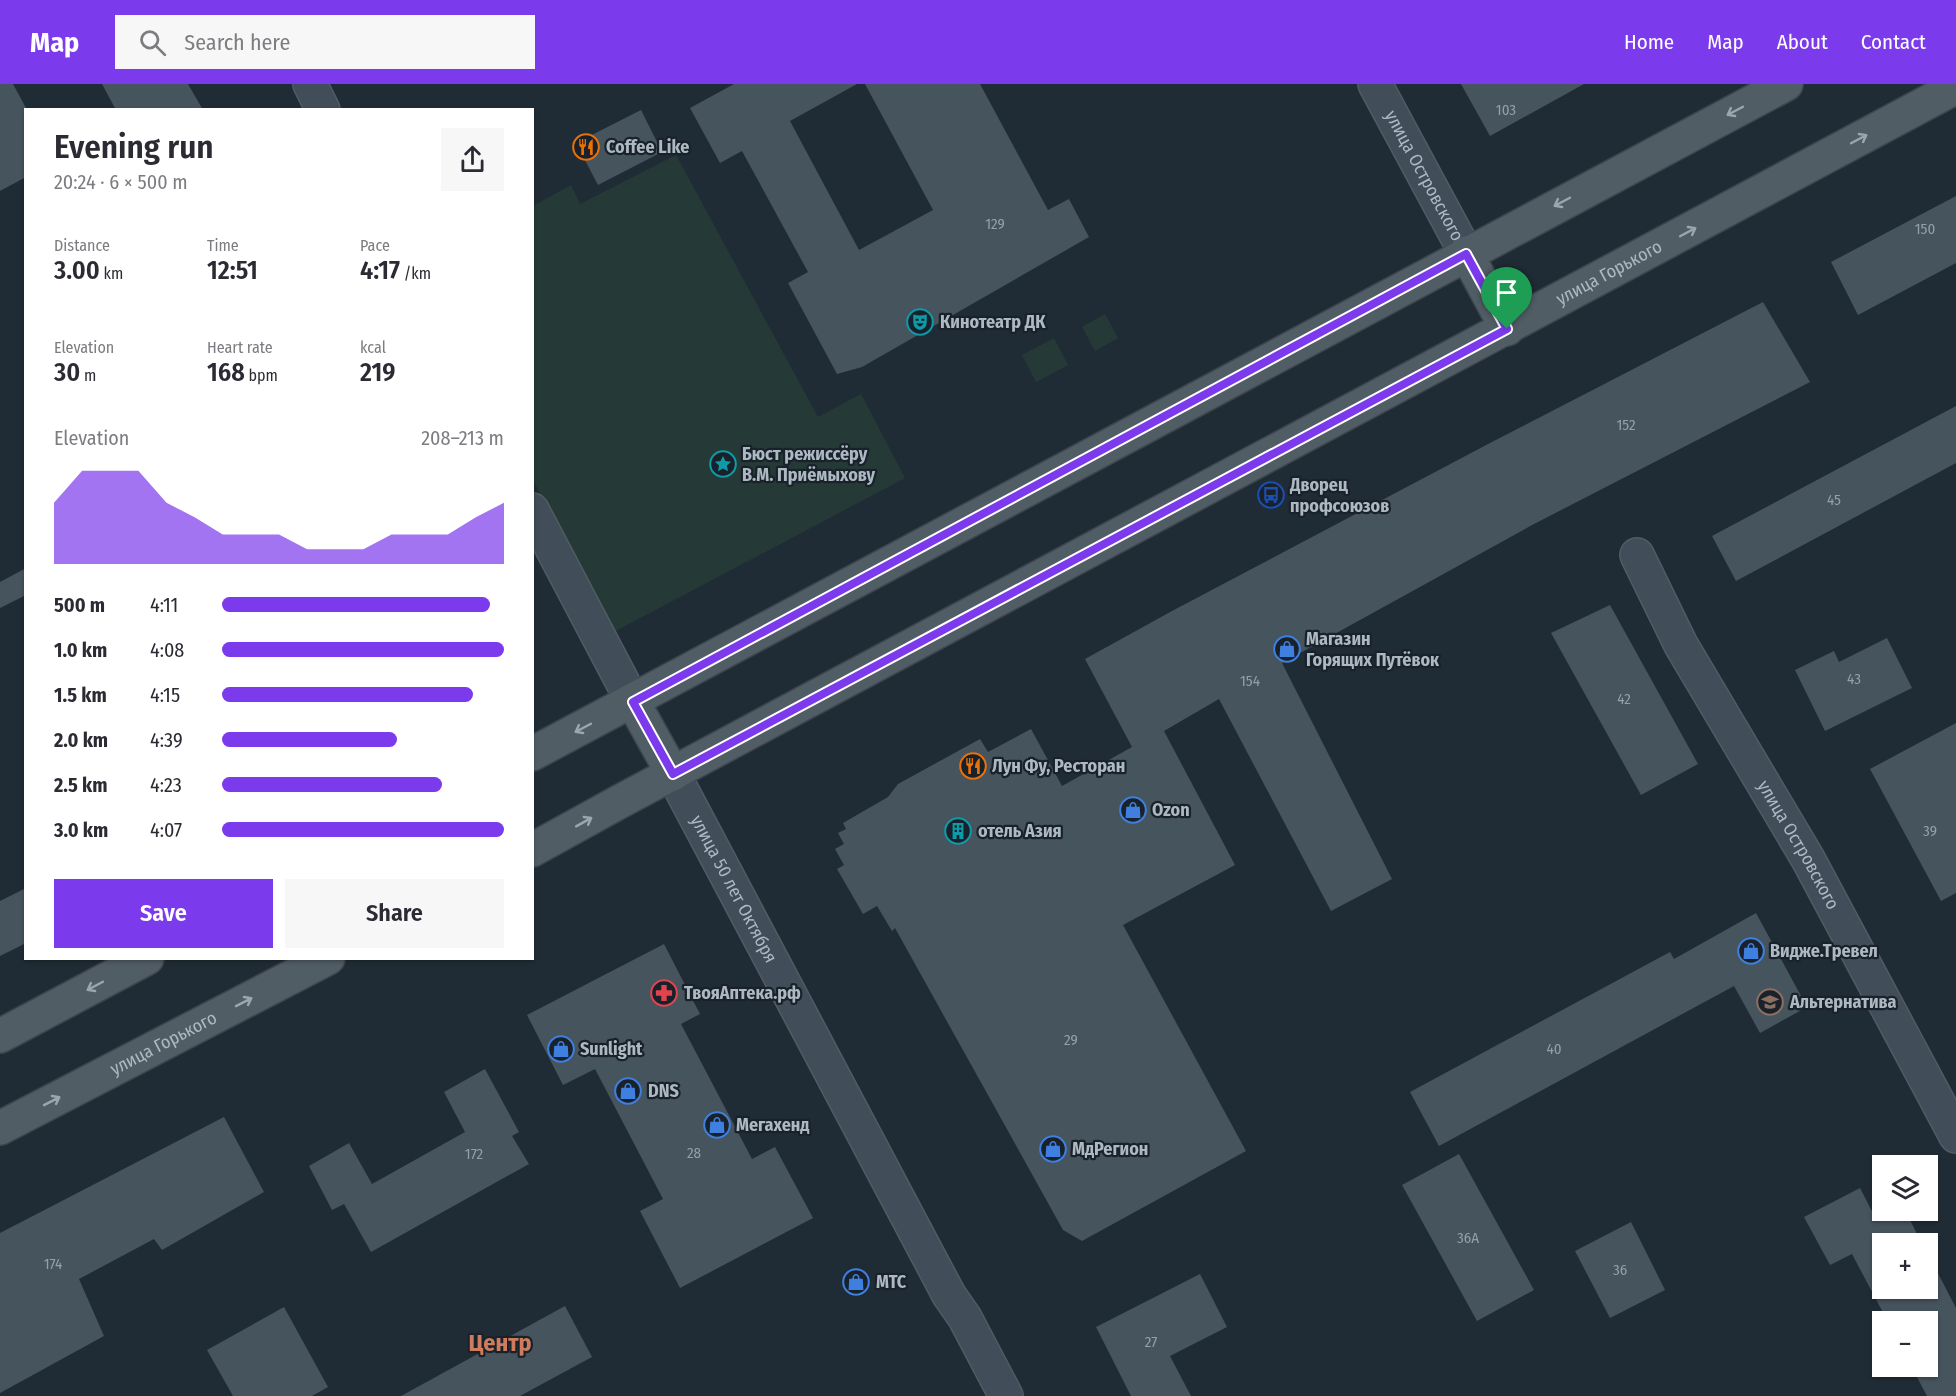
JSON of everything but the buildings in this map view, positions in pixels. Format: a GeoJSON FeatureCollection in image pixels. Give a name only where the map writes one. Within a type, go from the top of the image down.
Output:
{"type":"FeatureCollection","features":[{"type":"Feature","properties":{"kind":"main road"},"geometry":{"type":"LineString","coordinates":[[310,84],[322,108]]}},
{"type":"Feature","properties":{"kind":"main road","name":"улица Островского"},"geometry":{"type":"LineString","coordinates":[[1375,84],[1507,329]]}},
{"type":"Feature","properties":{"kind":"main road"},"geometry":{"type":"LineString","coordinates":[[534,753],[1786,84]]}},
{"type":"Feature","properties":{"kind":"main road","name":"улица Горького"},"geometry":{"type":"LineString","coordinates":[[534,849],[1956,87]]}},
{"type":"Feature","properties":{"kind":"main road","name":"улица 50 лет Октября"},"geometry":{"type":"LineString","coordinates":[[534,514],[1006,1396]]}},
{"type":"Feature","properties":{"kind":"main road","name":"улица Островского"},"geometry":{"type":"LineString","coordinates":[[1637,555],[1681,645],[1808,859],[1956,1136]]}},
{"type":"Feature","properties":{"kind":"main road"},"geometry":{"type":"LineString","coordinates":[[0,1036],[143,960]]}},
{"type":"Feature","properties":{"kind":"main road","name":"улица Горького"},"geometry":{"type":"LineString","coordinates":[[0,1128],[324,960]]}},
{"type":"Feature","properties":{"kind":"green space"},"geometry":{"type":"Polygon","coordinates":[[[676,155],[818,417],[861,394],[905,478],[612,633],[534,482],[534,205],[571,185],[580,204],[676,155]]]}},
{"type":"Feature","properties":{"kind":"green space"},"geometry":{"type":"Polygon","coordinates":[[[1105,314],[1118,338],[1095,351],[1082,327],[1105,314]]]}},
{"type":"Feature","properties":{"kind":"green space"},"geometry":{"type":"Polygon","coordinates":[[[1054,338],[1068,365],[1036,382],[1022,355],[1054,338]]]}},
{"type":"Feature","properties":{"kind":"place","name":"Coffee Like"},"geometry":{"type":"Point","coordinates":[586,147]}},
{"type":"Feature","properties":{"kind":"place","name":"Кинотеатр ДК"},"geometry":{"type":"Point","coordinates":[920,322]}},
{"type":"Feature","properties":{"kind":"place","name":"Бюст режиссёру В.М. Приёмыхову"},"geometry":{"type":"Point","coordinates":[723,464]}},
{"type":"Feature","properties":{"kind":"place","name":"Дворец профсоюзов"},"geometry":{"type":"Point","coordinates":[1271,495]}},
{"type":"Feature","properties":{"kind":"place","name":"Магазин Горящих Путёвок"},"geometry":{"type":"Point","coordinates":[1287,649]}},
{"type":"Feature","properties":{"kind":"place","name":"Лун Фу, Ресторан"},"geometry":{"type":"Point","coordinates":[973,766]}},
{"type":"Feature","properties":{"kind":"place","name":"Ozon"},"geometry":{"type":"Point","coordinates":[1133,810]}},
{"type":"Feature","properties":{"kind":"place","name":"отель Азия"},"geometry":{"type":"Point","coordinates":[958,831]}},
{"type":"Feature","properties":{"kind":"place","name":"Видже.Тревел"},"geometry":{"type":"Point","coordinates":[1751,951]}},
{"type":"Feature","properties":{"kind":"place","name":"ТвояАптека.рф"},"geometry":{"type":"Point","coordinates":[664,993]}},
{"type":"Feature","properties":{"kind":"place","name":"Альтернатива"},"geometry":{"type":"Point","coordinates":[1770,1002]}},
{"type":"Feature","properties":{"kind":"place","name":"Sunlight"},"geometry":{"type":"Point","coordinates":[561,1049]}},
{"type":"Feature","properties":{"kind":"place","name":"DNS"},"geometry":{"type":"Point","coordinates":[628,1091]}},
{"type":"Feature","properties":{"kind":"place","name":"Мегахенд"},"geometry":{"type":"Point","coordinates":[717,1125]}},
{"type":"Feature","properties":{"kind":"place","name":"МдРегион"},"geometry":{"type":"Point","coordinates":[1053,1149]}},
{"type":"Feature","properties":{"kind":"place","name":"МТС"},"geometry":{"type":"Point","coordinates":[856,1282]}},
{"type":"Feature","properties":{"kind":"district","name":"Центр"},"geometry":{"type":"Point","coordinates":[500,1343]}},
{"type":"Feature","properties":{"kind":"route"},"geometry":{"type":"LineString","coordinates":[[1466,254],[1507,329],[673,774],[633,702],[1466,254]]}}]}
